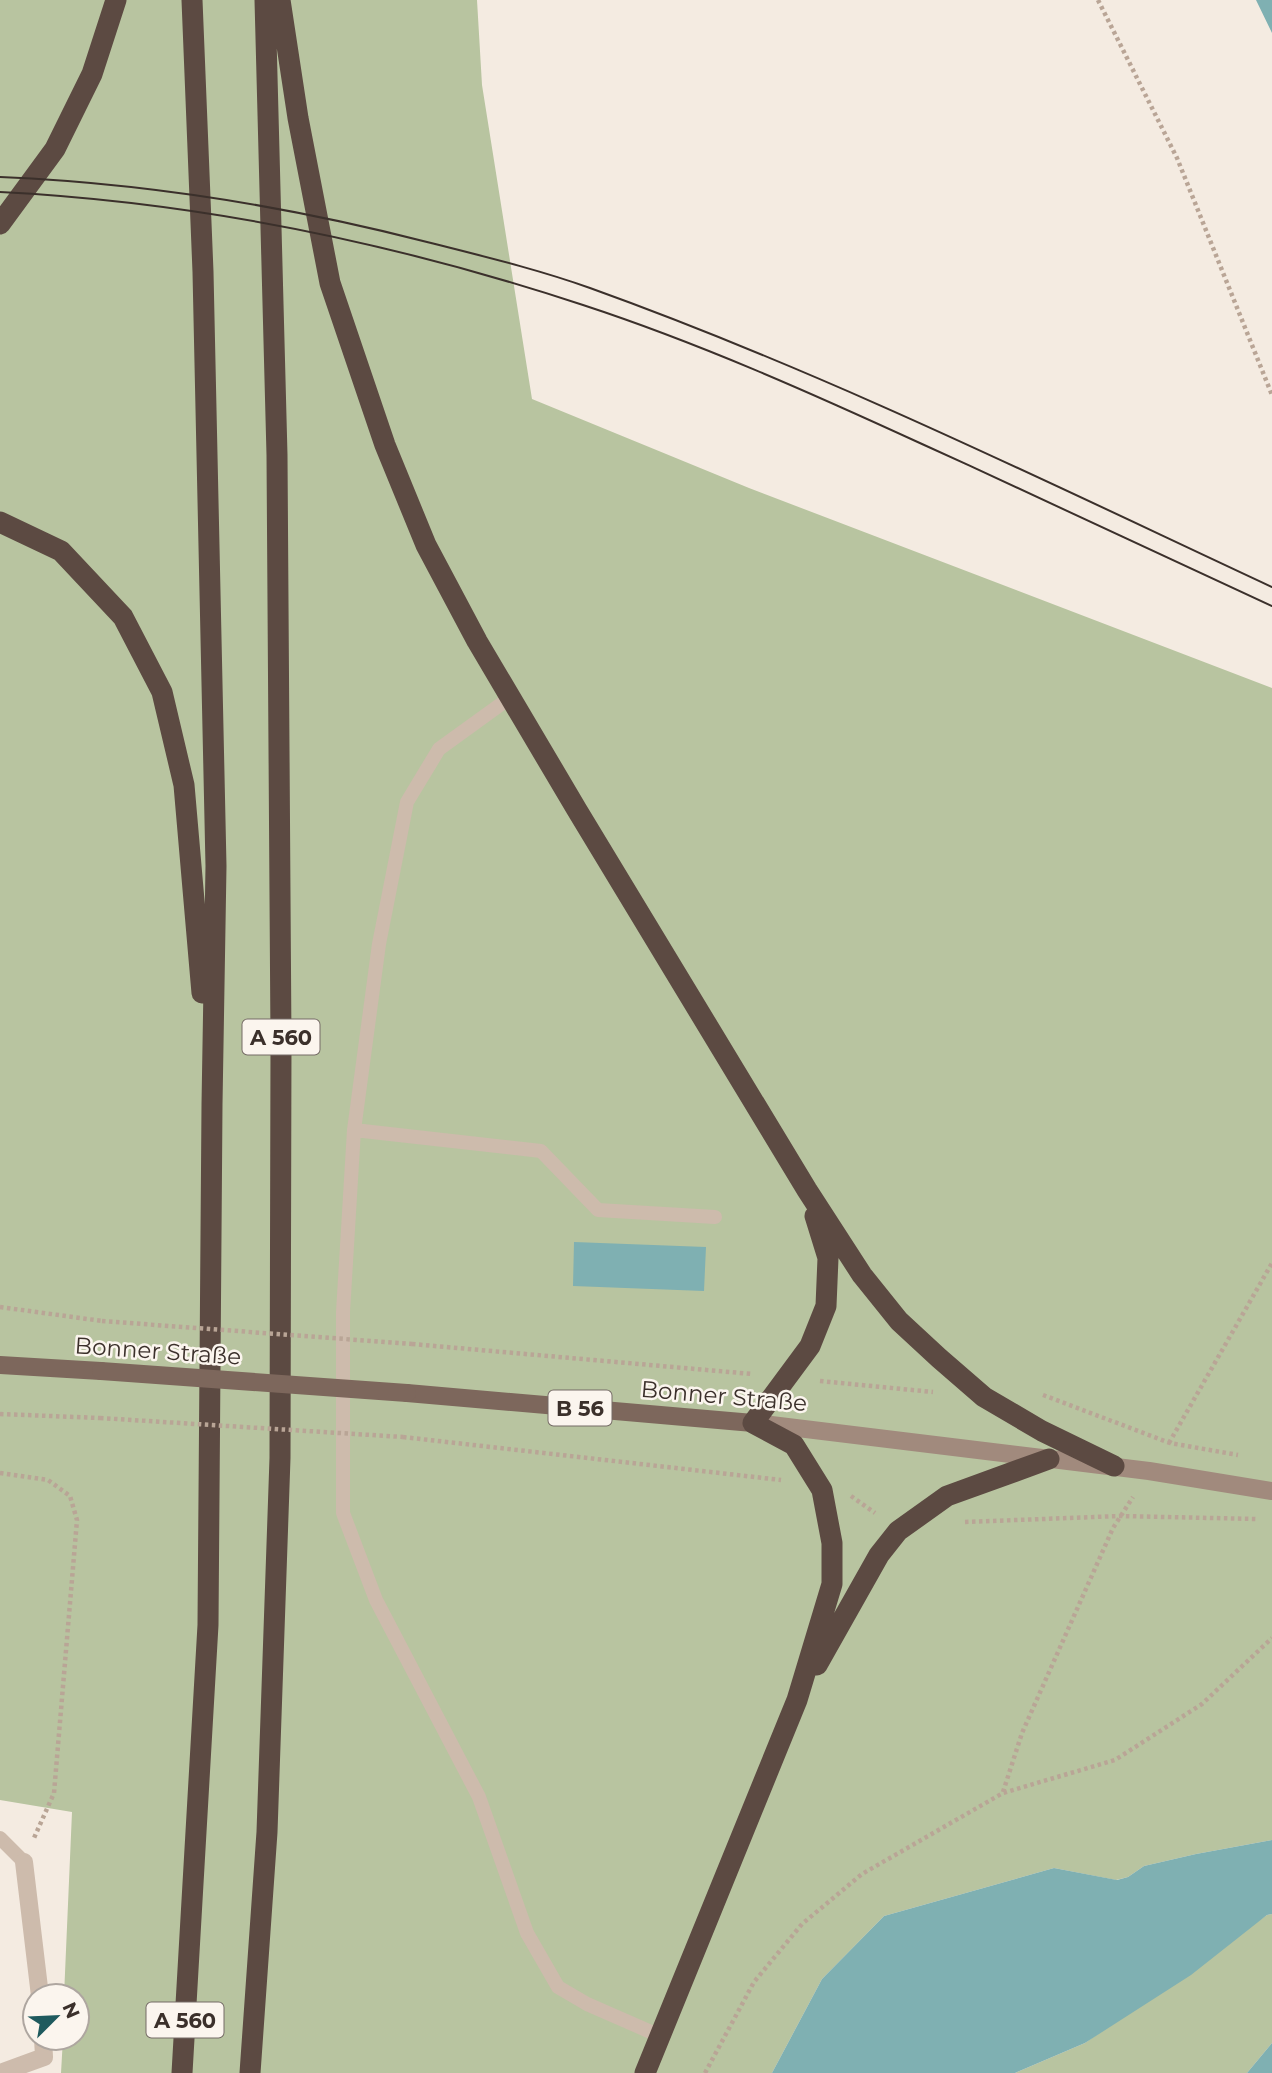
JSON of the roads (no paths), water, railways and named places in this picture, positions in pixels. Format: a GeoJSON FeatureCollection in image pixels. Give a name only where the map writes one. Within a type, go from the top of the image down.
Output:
{"type":"FeatureCollection","features":[{"type":"Feature","properties":{"kind":"highway"},"geometry":{"type":"LineString","coordinates":[[0,224],[55,149],[92,74],[116,0]]}},
{"type":"Feature","properties":{"kind":"highway","name":"A 560"},"geometry":{"type":"LineString","coordinates":[[182,2073],[208,1625],[216,866],[203,272],[192,0]]}},
{"type":"Feature","properties":{"kind":"highway","name":"A 560"},"geometry":{"type":"LineString","coordinates":[[250,2073],[267,1832],[280,1458],[281,1027],[277,469],[265,0]]}},
{"type":"Feature","properties":{"kind":"highway"},"geometry":{"type":"LineString","coordinates":[[279,0],[298,118],[330,283],[386,445],[426,545],[477,641],[807,1190],[862,1275],[899,1321],[984,1397],[1042,1431],[1114,1466]]}},
{"type":"Feature","properties":{"kind":"highway"},"geometry":{"type":"LineString","coordinates":[[0,522],[61,551],[123,617],[162,692],[184,785],[212,1105]]}},
{"type":"Feature","properties":{"kind":"highway"},"geometry":{"type":"LineString","coordinates":[[645,2073],[797,1700],[832,1584],[832,1543],[822,1490],[794,1445],[753,1423],[810,1346],[826,1306],[828,1258],[807,1190]]}},
{"type":"Feature","properties":{"kind":"highway"},"geometry":{"type":"LineString","coordinates":[[797,1700],[879,1555],[898,1531],[947,1496],[1049,1459]]}},
{"type":"Feature","properties":{"kind":"main road","name":"Bonner Straße"},"geometry":{"type":"LineString","coordinates":[[0,1365],[407,1393],[753,1423],[1114,1466],[1265,1490]]}},
{"type":"Feature","properties":{"kind":"street"},"geometry":{"type":"LineString","coordinates":[[24,1862],[38,1982]]}},
{"type":"Feature","properties":{"kind":"street"},"geometry":{"type":"LineString","coordinates":[[0,2073],[44,2057],[44,2052]]}},
{"type":"Feature","properties":{"kind":"lane"},"geometry":{"type":"LineString","coordinates":[[511,697],[439,749],[407,802],[379,944],[354,1130],[343,1311],[343,1513],[376,1600],[479,1797],[527,1933],[558,1987],[587,2004],[660,2036]]}},
{"type":"Feature","properties":{"kind":"lane"},"geometry":{"type":"LineString","coordinates":[[354,1130],[541,1152],[598,1210],[715,1217]]}},
{"type":"Feature","properties":{"kind":"lane"},"geometry":{"type":"LineString","coordinates":[[0,1838],[24,1862]]}},
{"type":"Feature","properties":{"kind":"water"},"geometry":{"type":"Polygon","coordinates":[[[1256,0],[1272,0],[1272,33],[1256,0]]]}},
{"type":"Feature","properties":{"kind":"water"},"geometry":{"type":"Polygon","coordinates":[[[574,1242],[706,1247],[704,1291],[573,1286],[574,1242]]]}},
{"type":"Feature","properties":{"kind":"water"},"geometry":{"type":"Polygon","coordinates":[[[1272,1840],[1272,1914],[1267,1915],[1191,1975],[1085,2043],[1015,2073],[772,2073],[822,1979],[884,1916],[1054,1868],[1117,1880],[1128,1877],[1144,1866],[1272,1840]]]}},
{"type":"Feature","properties":{"kind":"water"},"geometry":{"type":"Polygon","coordinates":[[[1272,2043],[1272,2073],[1247,2073],[1272,2043]]]}},
{"type":"Feature","properties":{"kind":"tram line"},"geometry":{"type":"LineString","coordinates":[[0,177],[162,191],[269,207],[427,242],[570,281],[764,355],[849,392],[1019,468],[1272,587]]}},
{"type":"Feature","properties":{"kind":"tram line"},"geometry":{"type":"LineString","coordinates":[[0,192],[148,205],[295,229],[440,263],[583,305],[712,352],[797,388],[1272,606]]}}]}
